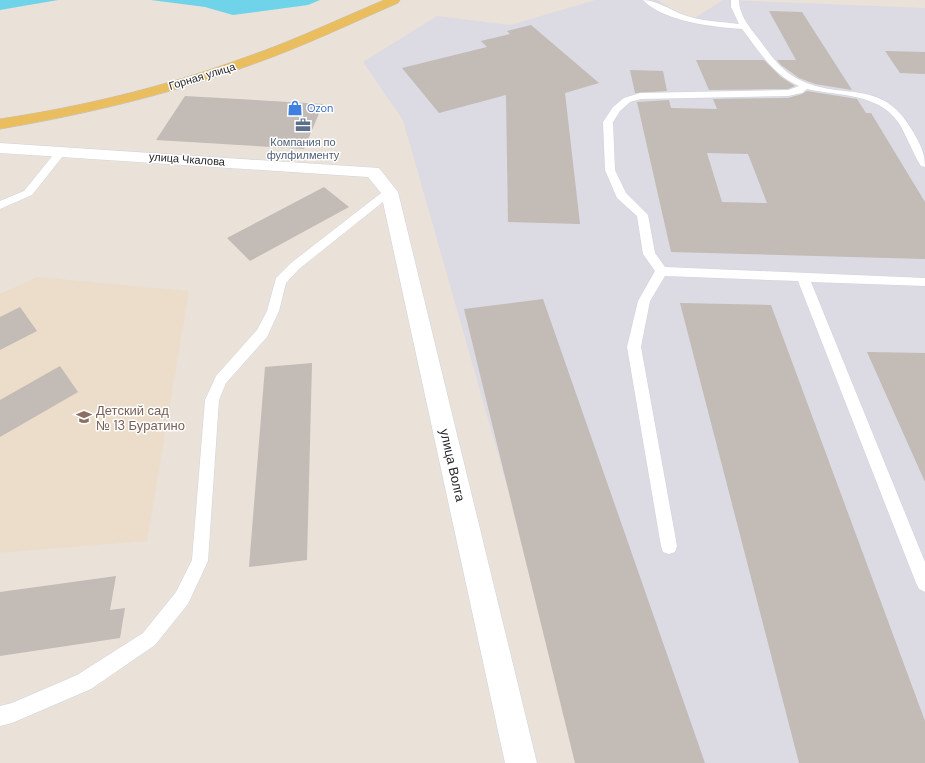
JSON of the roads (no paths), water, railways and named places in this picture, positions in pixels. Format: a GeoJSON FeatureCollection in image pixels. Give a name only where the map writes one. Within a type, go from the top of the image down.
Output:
{"type":"FeatureCollection","features":[{"type":"Feature","properties":{"kind":"main road","name":"Горная улица"},"geometry":{"type":"LineString","coordinates":[[0,124],[102,104],[173,85],[221,70],[283,47],[394,0]]}},
{"type":"Feature","properties":{"kind":"street","name":"улица Чкалова"},"geometry":{"type":"LineString","coordinates":[[0,148],[373,172]]}},
{"type":"Feature","properties":{"kind":"street","name":"улица Волга"},"geometry":{"type":"LineString","coordinates":[[373,172],[389,192],[521,763]]}},
{"type":"Feature","properties":{"kind":"lane"},"geometry":{"type":"LineString","coordinates":[[647,0],[673,15],[707,24],[745,27]]}},
{"type":"Feature","properties":{"kind":"lane"},"geometry":{"type":"LineString","coordinates":[[735,0],[735,7],[745,27],[780,70],[794,81],[805,86],[818,90],[862,95],[880,102],[898,115],[925,164]]}},
{"type":"Feature","properties":{"kind":"lane"},"geometry":{"type":"LineString","coordinates":[[661,271],[650,254],[642,214],[621,194],[610,170],[608,122],[616,109],[626,100],[640,96],[670,94],[788,93],[799,91],[805,86]]}},
{"type":"Feature","properties":{"kind":"lane"},"geometry":{"type":"LineString","coordinates":[[0,205],[28,193],[62,151]]}},
{"type":"Feature","properties":{"kind":"lane"},"geometry":{"type":"LineString","coordinates":[[0,716],[12,713],[84,682],[149,639],[182,598],[200,561],[212,400],[221,380],[262,333],[273,311],[280,281],[295,266],[389,192]]}},
{"type":"Feature","properties":{"kind":"lane"},"geometry":{"type":"LineString","coordinates":[[661,271],[925,282]]}},
{"type":"Feature","properties":{"kind":"lane"},"geometry":{"type":"LineString","coordinates":[[661,271],[644,301],[634,347],[670,546]]}},
{"type":"Feature","properties":{"kind":"lane"},"geometry":{"type":"LineString","coordinates":[[803,277],[925,583]]}},
{"type":"Feature","properties":{"kind":"water"},"geometry":{"type":"Polygon","coordinates":[[[0,0],[58,0],[0,10],[0,0]]]}},
{"type":"Feature","properties":{"kind":"water"},"geometry":{"type":"Polygon","coordinates":[[[151,0],[320,0],[308,5],[233,15],[205,7],[151,0]]]}},
{"type":"Feature","properties":{"kind":"place","name":"Ozon"},"geometry":{"type":"Point","coordinates":[295,108]}},
{"type":"Feature","properties":{"kind":"place","name":"Компания по фулфилменту"},"geometry":{"type":"Point","coordinates":[303,125]}},
{"type":"Feature","properties":{"kind":"place","name":"Детский сад № 13 Буратино"},"geometry":{"type":"Point","coordinates":[84,417]}}]}
